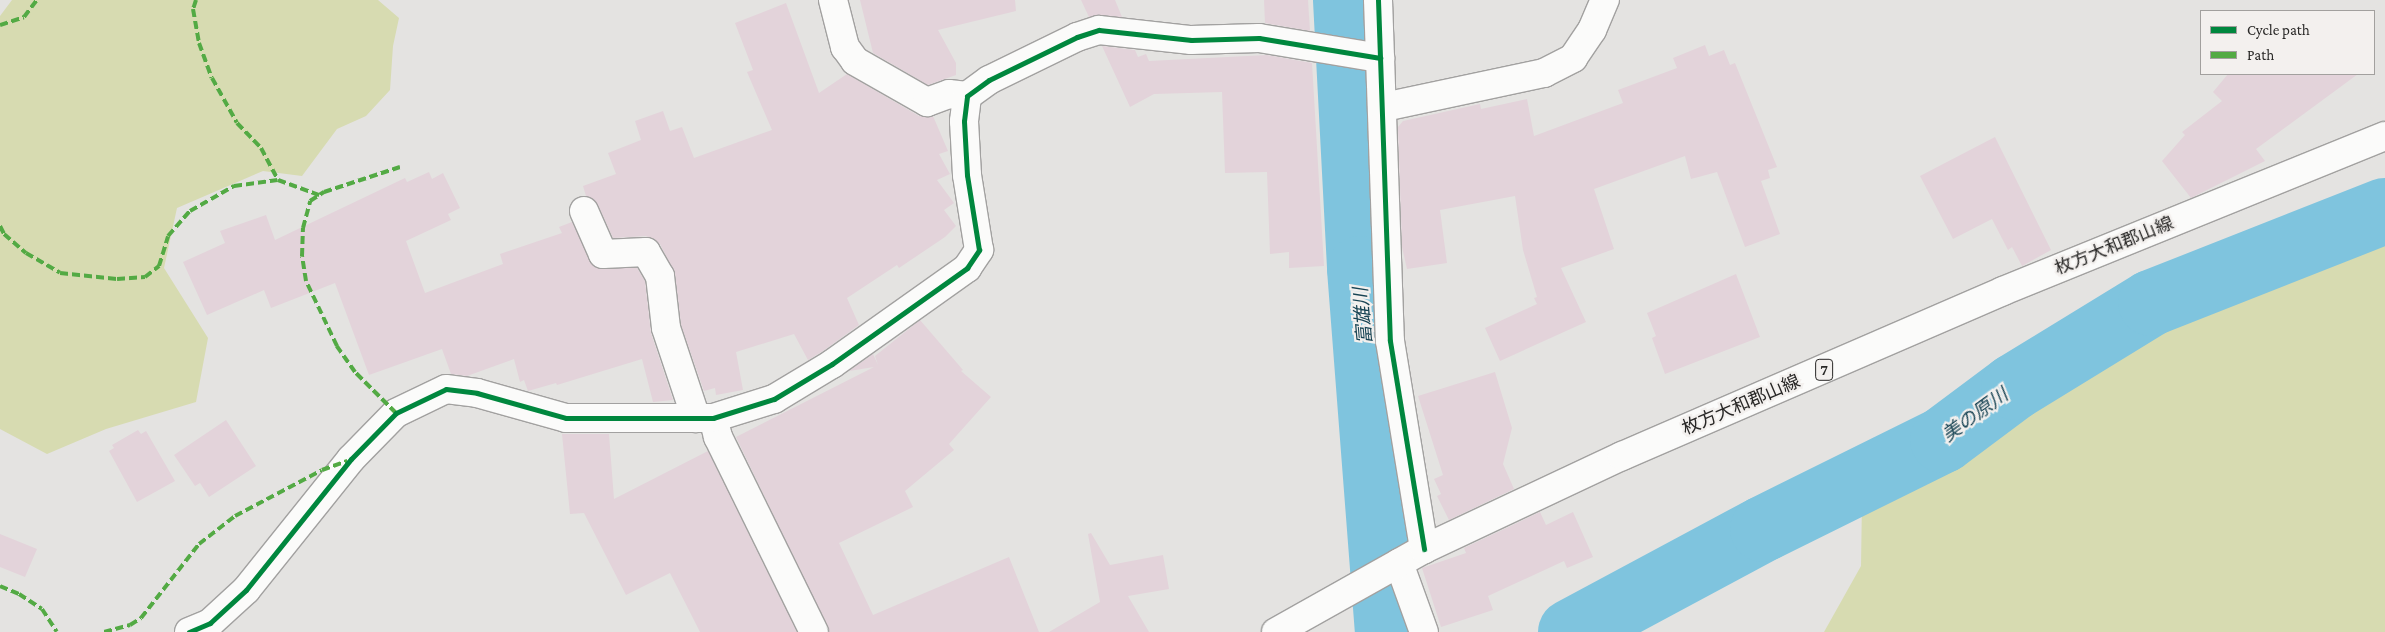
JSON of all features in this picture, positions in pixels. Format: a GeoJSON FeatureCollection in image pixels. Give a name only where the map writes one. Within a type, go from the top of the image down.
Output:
{"type":"FeatureCollection","features":[{"type":"Feature","properties":{"kind":"street"},"geometry":{"type":"LineString","coordinates":[[832,0],[845,47],[856,61],[927,102],[948,94],[967,96],[989,80],[1077,37],[1099,30],[1145,32],[1191,40],[1260,38],[1380,58]]}},
{"type":"Feature","properties":{"kind":"street"},"geometry":{"type":"LineString","coordinates":[[1378,0],[1384,107],[1390,341],[1424,549]]}},
{"type":"Feature","properties":{"kind":"street"},"geometry":{"type":"LineString","coordinates":[[1384,107],[1544,74],[1573,58],[1592,30],[1605,0]]}},
{"type":"Feature","properties":{"kind":"street"},"geometry":{"type":"LineString","coordinates":[[189,632],[210,623],[246,590],[351,459],[396,413],[446,389],[477,393],[566,418],[705,418],[774,399],[832,364],[967,268],[979,250],[967,174],[964,121],[967,96]]}},
{"type":"Feature","properties":{"kind":"street","name":"枚方大和郡山線"},"geometry":{"type":"LineString","coordinates":[[1276,632],[1424,549],[1622,456],[2003,291],[2385,136]]}},
{"type":"Feature","properties":{"kind":"street"},"geometry":{"type":"LineString","coordinates":[[584,211],[603,254],[646,252],[660,276],[666,328],[705,418],[718,437],[814,632]]}},
{"type":"Feature","properties":{"kind":"street"},"geometry":{"type":"LineString","coordinates":[[1399,563],[1424,632]]}},
{"type":"Feature","properties":{"kind":"green space"},"geometry":{"type":"Polygon","coordinates":[[[12,0],[378,0],[399,18],[393,46],[390,90],[366,116],[337,129],[302,176],[263,171],[177,208],[164,268],[208,338],[196,402],[106,429],[47,454],[0,429],[0,16],[12,0]]]}},
{"type":"Feature","properties":{"kind":"green space"},"geometry":{"type":"Polygon","coordinates":[[[2385,223],[2385,632],[1824,632],[1861,566],[1862,500],[1931,461],[2098,345],[2192,295],[2385,223]]]}},
{"type":"Feature","properties":{"kind":"building"},"geometry":{"type":"Polygon","coordinates":[[[860,0],[1015,0],[1016,11],[938,30],[956,63],[956,75],[928,85],[873,53],[860,0]]]}},
{"type":"Feature","properties":{"kind":"building"},"geometry":{"type":"Polygon","coordinates":[[[1081,0],[1115,0],[1122,17],[1089,17],[1081,0]]]}},
{"type":"Feature","properties":{"kind":"building"},"geometry":{"type":"Polygon","coordinates":[[[1264,0],[1308,0],[1310,31],[1265,23],[1264,0]]]}},
{"type":"Feature","properties":{"kind":"building"},"geometry":{"type":"Polygon","coordinates":[[[786,3],[819,93],[847,74],[919,116],[933,116],[948,151],[939,154],[950,174],[937,180],[954,203],[944,210],[956,226],[945,237],[899,268],[897,265],[847,298],[859,325],[823,351],[808,360],[794,334],[736,352],[743,390],[716,395],[715,388],[704,391],[681,325],[675,274],[660,244],[646,236],[613,238],[598,205],[586,196],[583,186],[616,174],[608,153],[641,140],[635,121],[663,111],[670,131],[682,127],[694,158],[772,130],[747,72],[753,70],[735,23],[786,3]]]}},
{"type":"Feature","properties":{"kind":"building"},"geometry":{"type":"Polygon","coordinates":[[[1705,45],[1709,56],[1724,50],[1730,65],[1735,63],[1777,167],[1768,170],[1770,178],[1761,181],[1780,234],[1745,247],[1717,172],[1691,179],[1685,156],[1594,189],[1614,249],[1561,268],[1586,322],[1500,361],[1485,328],[1537,304],[1534,298],[1537,297],[1523,250],[1515,196],[1440,210],[1447,263],[1407,269],[1402,247],[1398,127],[1403,121],[1480,104],[1481,109],[1527,99],[1534,136],[1623,103],[1618,90],[1677,68],[1673,58],[1705,45]]]}},
{"type":"Feature","properties":{"kind":"building"},"geometry":{"type":"Polygon","coordinates":[[[1102,46],[1135,50],[1138,57],[1146,54],[1149,61],[1267,55],[1312,63],[1324,266],[1289,268],[1289,252],[1270,254],[1267,172],[1225,173],[1222,92],[1154,94],[1130,107],[1102,46]]]}},
{"type":"Feature","properties":{"kind":"building"},"geometry":{"type":"Polygon","coordinates":[[[2227,75],[2357,75],[2256,149],[2265,161],[2191,198],[2162,161],[2185,135],[2182,132],[2222,101],[2213,92],[2227,75]]]}},
{"type":"Feature","properties":{"kind":"building"},"geometry":{"type":"Polygon","coordinates":[[[1995,137],[2051,250],[2022,266],[2012,247],[2008,250],[1992,219],[1953,239],[1920,176],[1995,137]]]}},
{"type":"Feature","properties":{"kind":"building"},"geometry":{"type":"Polygon","coordinates":[[[429,172],[432,179],[443,173],[460,208],[448,214],[451,220],[406,241],[425,293],[503,264],[500,254],[562,233],[559,227],[572,222],[594,267],[637,268],[645,281],[651,333],[673,400],[653,402],[642,359],[557,385],[556,383],[528,391],[524,380],[520,382],[514,359],[467,376],[451,374],[442,349],[369,375],[335,283],[271,308],[264,290],[207,315],[183,262],[225,243],[220,231],[266,215],[275,240],[405,178],[407,182],[429,172]]]}},
{"type":"Feature","properties":{"kind":"building"},"geometry":{"type":"Polygon","coordinates":[[[1736,274],[1760,337],[1665,374],[1652,338],[1656,336],[1647,313],[1736,274]]]}},
{"type":"Feature","properties":{"kind":"building"},"geometry":{"type":"Polygon","coordinates":[[[920,320],[963,370],[961,371],[991,397],[949,444],[954,450],[905,491],[913,507],[839,543],[873,615],[1009,557],[1039,632],[829,632],[736,437],[874,367],[849,371],[873,354],[878,365],[875,356],[920,320]]]}},
{"type":"Feature","properties":{"kind":"building"},"geometry":{"type":"Polygon","coordinates":[[[1495,372],[1512,428],[1503,464],[1514,489],[1449,520],[1437,496],[1441,494],[1434,479],[1443,475],[1418,396],[1495,372]]]}},
{"type":"Feature","properties":{"kind":"building"},"geometry":{"type":"Polygon","coordinates":[[[226,420],[256,466],[209,497],[200,483],[195,486],[174,455],[226,420]]]}},
{"type":"Feature","properties":{"kind":"building"},"geometry":{"type":"Polygon","coordinates":[[[138,430],[141,434],[146,431],[175,481],[137,502],[109,451],[114,448],[112,445],[138,430]]]}},
{"type":"Feature","properties":{"kind":"building"},"geometry":{"type":"Polygon","coordinates":[[[562,434],[609,434],[614,499],[708,451],[797,632],[700,632],[670,573],[626,595],[584,513],[570,514],[562,434]]]}},
{"type":"Feature","properties":{"kind":"building"},"geometry":{"type":"Polygon","coordinates":[[[1540,512],[1546,525],[1573,512],[1593,557],[1567,568],[1564,561],[1488,596],[1493,610],[1441,627],[1422,568],[1466,553],[1464,548],[1540,512]]]}},
{"type":"Feature","properties":{"kind":"building"},"geometry":{"type":"Polygon","coordinates":[[[1091,533],[1110,565],[1163,555],[1169,589],[1128,596],[1149,632],[1049,632],[1100,602],[1088,534],[1091,533]]]}},
{"type":"Feature","properties":{"kind":"building"},"geometry":{"type":"Polygon","coordinates":[[[0,534],[37,549],[25,577],[0,567],[0,534]]]}},
{"type":"Feature","properties":{"kind":"waterway","name":"富雄川"},"geometry":{"type":"LineString","coordinates":[[1346,0],[1360,269],[1388,632]]}},
{"type":"Feature","properties":{"kind":"waterway","name":"美の原川"},"geometry":{"type":"LineString","coordinates":[[1571,632],[1763,529],[1943,440],[2014,387],[2151,303],[2385,211]]}},
{"type":"Feature","properties":{"kind":"marked path"},"geometry":{"type":"LineString","coordinates":[[0,25],[24,17],[37,0]]}},
{"type":"Feature","properties":{"kind":"marked path"},"geometry":{"type":"LineString","coordinates":[[196,0],[193,9],[199,43],[212,78],[237,123],[261,148],[278,180]]}},
{"type":"Feature","properties":{"kind":"marked path"},"geometry":{"type":"LineString","coordinates":[[396,413],[355,372],[337,346],[306,281],[302,256],[303,228],[310,201],[324,192],[400,167]]}},
{"type":"Feature","properties":{"kind":"marked path"},"geometry":{"type":"LineString","coordinates":[[0,226],[4,234],[26,253],[60,273],[117,279],[145,277],[159,266],[168,236],[190,211],[234,186],[278,180],[319,195]]}},
{"type":"Feature","properties":{"kind":"marked path"},"geometry":{"type":"LineString","coordinates":[[104,632],[130,625],[141,618],[199,544],[235,516],[322,470],[347,461]]}},
{"type":"Feature","properties":{"kind":"marked path"},"geometry":{"type":"LineString","coordinates":[[0,586],[19,594],[42,609],[57,632]]}},
{"type":"Feature","properties":{"kind":"cycle path"},"geometry":{"type":"LineString","coordinates":[[1378,0],[1390,341],[1424,549]]}},
{"type":"Feature","properties":{"kind":"cycle path"},"geometry":{"type":"LineString","coordinates":[[189,632],[210,623],[246,590],[351,459],[396,413],[446,389],[477,393],[566,418],[713,418],[774,399],[832,364],[967,268],[979,250],[967,175],[964,121],[967,96],[989,80],[1077,37],[1099,30],[1191,40],[1259,38],[1380,58]]}}]}
